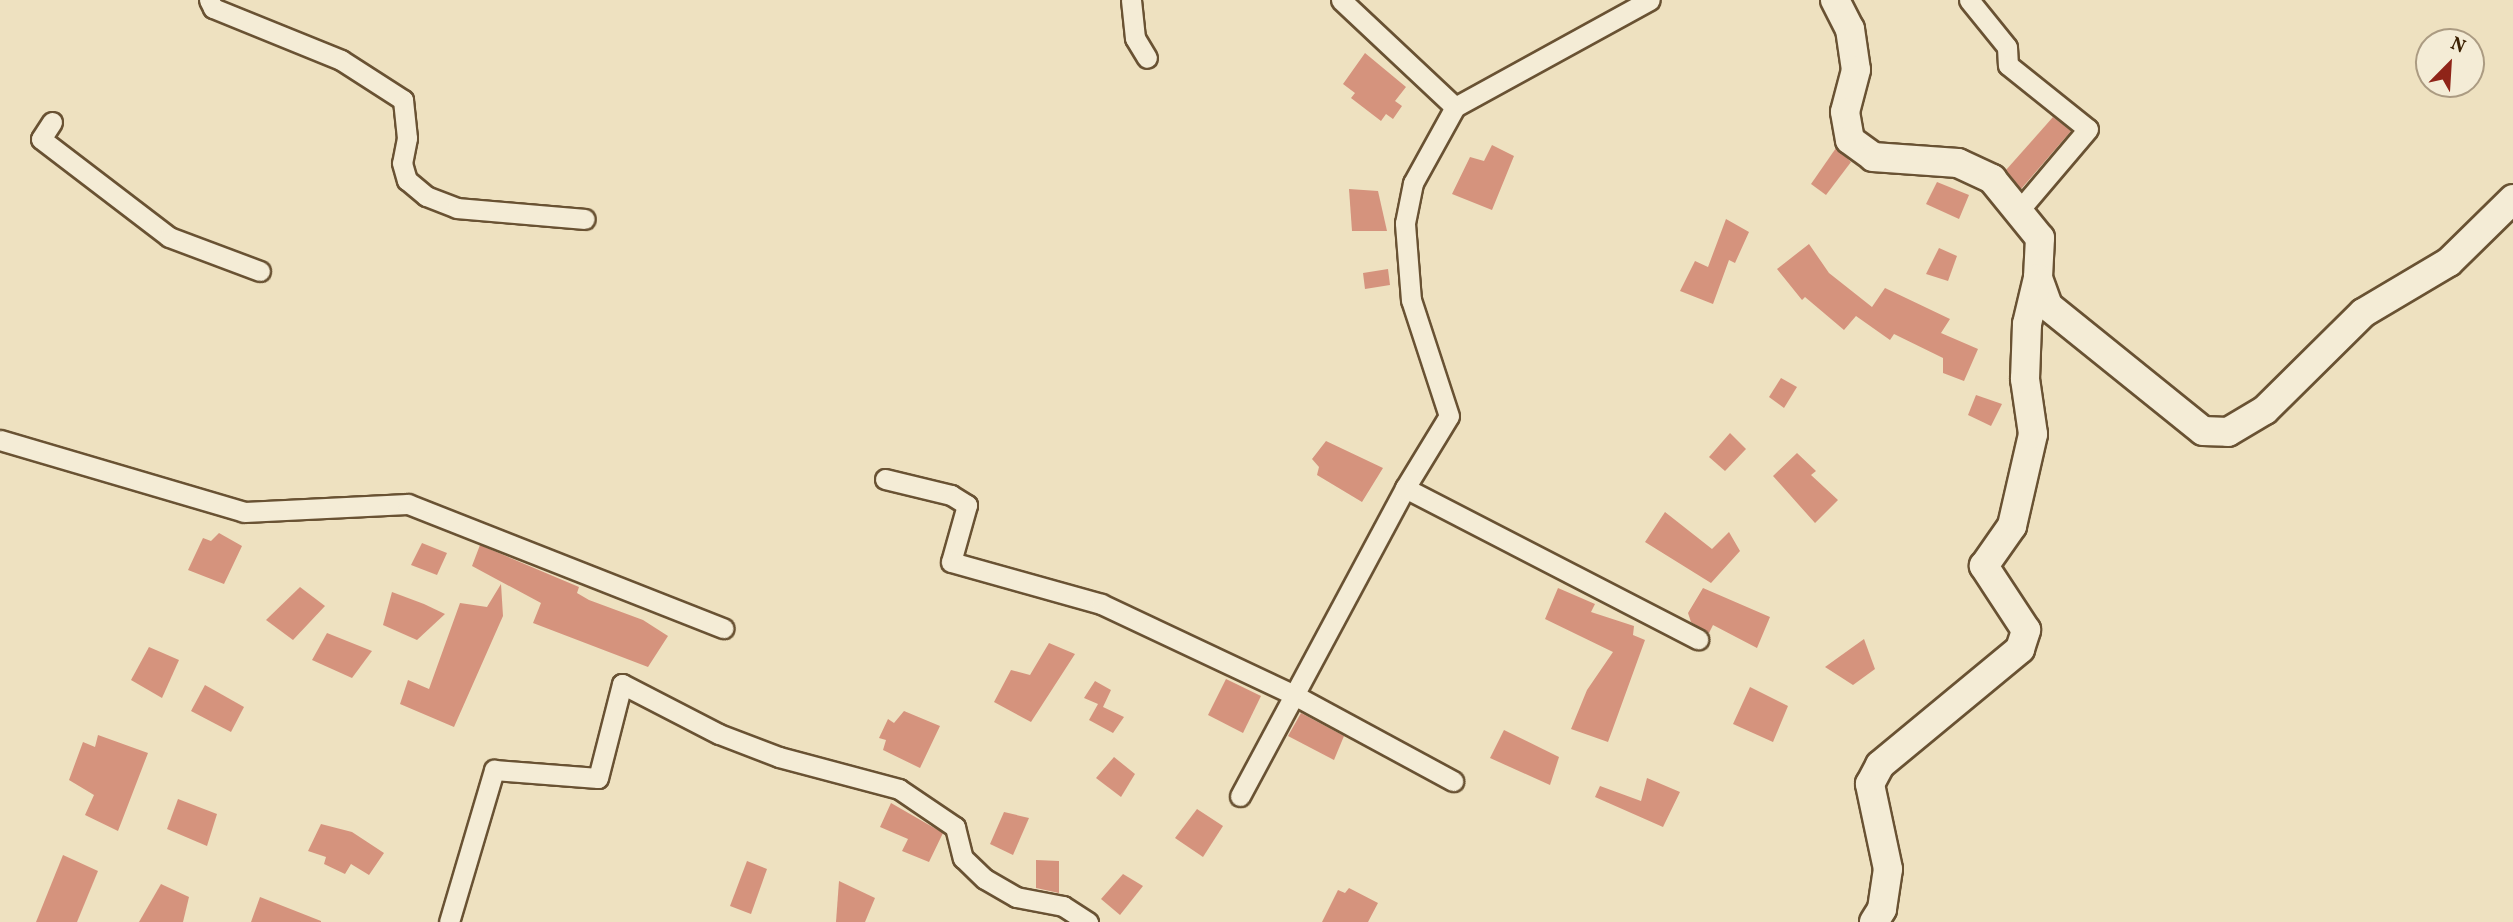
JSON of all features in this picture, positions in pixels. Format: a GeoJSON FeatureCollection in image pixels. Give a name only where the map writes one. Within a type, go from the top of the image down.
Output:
{"type":"FeatureCollection","features":[{"type":"Feature","properties":{"kind":"street"},"geometry":{"type":"LineString","coordinates":[[209,0],[214,8],[341,60],[403,100],[407,138],[402,163],[407,180],[426,196],[457,208],[584,219]]}},
{"type":"Feature","properties":{"kind":"street"},"geometry":{"type":"LineString","coordinates":[[1131,0],[1135,38],[1147,58]]}},
{"type":"Feature","properties":{"kind":"street"},"geometry":{"type":"LineString","coordinates":[[1341,0],[1455,107]]}},
{"type":"Feature","properties":{"kind":"street"},"geometry":{"type":"LineString","coordinates":[[1240,796],[1405,488],[1449,416],[1411,300],[1405,223],[1413,183],[1455,107],[1650,0]]}},
{"type":"Feature","properties":{"kind":"street"},"geometry":{"type":"LineString","coordinates":[[1835,0],[1850,29],[1856,70],[1844,112],[1850,140],[1873,157],[1958,163],[1992,179],[2021,208],[2040,238],[2038,278],[2027,324],[2025,379],[2033,434],[2012,526],[1984,566],[2026,630],[2020,649],[1880,765],[1870,784],[1888,869],[1882,909],[1874,922]]}},
{"type":"Feature","properties":{"kind":"street"},"geometry":{"type":"LineString","coordinates":[[1969,0],[2007,47],[2008,65],[2088,129],[2021,208]]}},
{"type":"Feature","properties":{"kind":"street"},"geometry":{"type":"LineString","coordinates":[[52,122],[41,139],[169,237],[260,271]]}},
{"type":"Feature","properties":{"kind":"street"},"geometry":{"type":"LineString","coordinates":[[2038,278],[2048,306],[2072,329],[2121,362],[2203,431],[2228,432],[2265,410],[2363,313],[2449,262],[2513,199]]}},
{"type":"Feature","properties":{"kind":"street"},"geometry":{"type":"LineString","coordinates":[[0,440],[244,512],[408,504],[723,628]]}},
{"type":"Feature","properties":{"kind":"street"},"geometry":{"type":"LineString","coordinates":[[886,479],[951,495],[967,505],[951,562],[1101,604],[1294,695],[1453,781]]}},
{"type":"Feature","properties":{"kind":"street"},"geometry":{"type":"LineString","coordinates":[[1405,488],[1698,639]]}},
{"type":"Feature","properties":{"kind":"street"},"geometry":{"type":"LineString","coordinates":[[449,922],[494,770],[598,778],[622,684],[719,734],[779,757],[899,789],[956,827],[963,858],[985,879],[1016,897],[1063,906],[1088,922]]}},
{"type":"Feature","properties":{"kind":"building"},"geometry":{"type":"Polygon","coordinates":[[[1365,53],[1406,87],[1395,101],[1402,106],[1393,119],[1386,114],[1381,121],[1351,98],[1355,93],[1343,84],[1365,53]]]}},
{"type":"Feature","properties":{"kind":"building"},"geometry":{"type":"Polygon","coordinates":[[[2053,117],[2071,131],[2021,189],[2006,170],[2053,117]]]}},
{"type":"Feature","properties":{"kind":"building"},"geometry":{"type":"Polygon","coordinates":[[[1492,145],[1514,156],[1492,210],[1452,194],[1470,157],[1484,161],[1492,145]]]}},
{"type":"Feature","properties":{"kind":"building"},"geometry":{"type":"Polygon","coordinates":[[[1836,148],[1851,162],[1826,195],[1811,184],[1836,148]]]}},
{"type":"Feature","properties":{"kind":"building"},"geometry":{"type":"Polygon","coordinates":[[[1937,182],[1969,195],[1959,219],[1926,204],[1937,182]]]}},
{"type":"Feature","properties":{"kind":"building"},"geometry":{"type":"Polygon","coordinates":[[[1349,189],[1378,191],[1387,231],[1352,231],[1349,189]]]}},
{"type":"Feature","properties":{"kind":"building"},"geometry":{"type":"Polygon","coordinates":[[[1726,219],[1749,232],[1735,263],[1729,260],[1713,304],[1680,291],[1695,261],[1708,267],[1726,219]]]}},
{"type":"Feature","properties":{"kind":"building"},"geometry":{"type":"Polygon","coordinates":[[[1809,244],[1829,273],[1872,307],[1885,288],[1950,319],[1941,333],[1978,349],[1964,381],[1943,373],[1943,358],[1894,334],[1890,340],[1856,316],[1844,330],[1805,297],[1802,300],[1777,269],[1809,244]]]}},
{"type":"Feature","properties":{"kind":"building"},"geometry":{"type":"Polygon","coordinates":[[[1939,248],[1957,256],[1948,281],[1926,274],[1939,248]]]}},
{"type":"Feature","properties":{"kind":"building"},"geometry":{"type":"Polygon","coordinates":[[[1388,269],[1390,285],[1365,289],[1363,273],[1388,269]]]}},
{"type":"Feature","properties":{"kind":"building"},"geometry":{"type":"Polygon","coordinates":[[[1781,378],[1797,387],[1784,408],[1769,397],[1781,378]]]}},
{"type":"Feature","properties":{"kind":"building"},"geometry":{"type":"Polygon","coordinates":[[[1976,395],[2002,404],[1991,426],[1968,415],[1976,395]]]}},
{"type":"Feature","properties":{"kind":"building"},"geometry":{"type":"Polygon","coordinates":[[[1730,433],[1746,449],[1725,471],[1709,457],[1730,433]]]}},
{"type":"Feature","properties":{"kind":"building"},"geometry":{"type":"Polygon","coordinates":[[[1326,441],[1383,468],[1362,502],[1317,475],[1319,467],[1312,459],[1326,441]]]}},
{"type":"Feature","properties":{"kind":"building"},"geometry":{"type":"Polygon","coordinates":[[[1797,453],[1816,471],[1811,475],[1838,500],[1815,523],[1773,476],[1797,453]]]}},
{"type":"Feature","properties":{"kind":"building"},"geometry":{"type":"Polygon","coordinates":[[[1665,512],[1712,549],[1729,532],[1740,551],[1711,583],[1645,542],[1665,512]]]}},
{"type":"Feature","properties":{"kind":"building"},"geometry":{"type":"Polygon","coordinates":[[[219,533],[242,546],[224,584],[188,570],[203,538],[211,541],[219,533]]]}},
{"type":"Feature","properties":{"kind":"building"},"geometry":{"type":"Polygon","coordinates":[[[422,543],[447,553],[437,575],[411,565],[422,543]]]}},
{"type":"Feature","properties":{"kind":"building"},"geometry":{"type":"Polygon","coordinates":[[[480,545],[579,587],[577,593],[589,600],[643,620],[668,636],[648,667],[533,623],[541,603],[472,566],[480,545]]]}},
{"type":"Feature","properties":{"kind":"building"},"geometry":{"type":"Polygon","coordinates":[[[501,584],[503,616],[454,727],[400,704],[408,680],[429,689],[460,603],[487,607],[501,584]]]}},
{"type":"Feature","properties":{"kind":"building"},"geometry":{"type":"Polygon","coordinates":[[[300,587],[325,606],[293,640],[266,620],[300,587]]]}},
{"type":"Feature","properties":{"kind":"building"},"geometry":{"type":"Polygon","coordinates":[[[1558,588],[1595,604],[1591,612],[1634,626],[1633,635],[1645,640],[1608,742],[1571,729],[1587,690],[1613,652],[1545,619],[1558,588]]]}},
{"type":"Feature","properties":{"kind":"building"},"geometry":{"type":"Polygon","coordinates":[[[1703,588],[1770,617],[1757,648],[1713,625],[1709,633],[1691,622],[1688,613],[1703,588]]]}},
{"type":"Feature","properties":{"kind":"building"},"geometry":{"type":"Polygon","coordinates":[[[392,592],[445,614],[417,640],[383,625],[392,592]]]}},
{"type":"Feature","properties":{"kind":"building"},"geometry":{"type":"Polygon","coordinates":[[[327,633],[372,651],[352,678],[312,660],[327,633]]]}},
{"type":"Feature","properties":{"kind":"building"},"geometry":{"type":"Polygon","coordinates":[[[1864,639],[1875,669],[1853,685],[1825,667],[1864,639]]]}},
{"type":"Feature","properties":{"kind":"building"},"geometry":{"type":"Polygon","coordinates":[[[1049,643],[1075,654],[1031,722],[994,702],[1011,670],[1030,675],[1049,643]]]}},
{"type":"Feature","properties":{"kind":"building"},"geometry":{"type":"Polygon","coordinates":[[[149,647],[179,660],[162,698],[131,680],[149,647]]]}},
{"type":"Feature","properties":{"kind":"building"},"geometry":{"type":"Polygon","coordinates":[[[1226,679],[1261,696],[1243,733],[1208,715],[1226,679]]]}},
{"type":"Feature","properties":{"kind":"building"},"geometry":{"type":"Polygon","coordinates":[[[1095,681],[1111,690],[1103,707],[1124,717],[1113,733],[1089,720],[1098,704],[1084,698],[1095,681]]]}},
{"type":"Feature","properties":{"kind":"building"},"geometry":{"type":"Polygon","coordinates":[[[205,685],[244,707],[231,732],[191,711],[205,685]]]}},
{"type":"Feature","properties":{"kind":"building"},"geometry":{"type":"Polygon","coordinates":[[[1750,687],[1788,706],[1773,742],[1733,724],[1750,687]]]}},
{"type":"Feature","properties":{"kind":"building"},"geometry":{"type":"Polygon","coordinates":[[[904,711],[940,726],[920,768],[883,750],[886,740],[879,738],[888,719],[894,723],[904,711]]]}},
{"type":"Feature","properties":{"kind":"building"},"geometry":{"type":"Polygon","coordinates":[[[1301,713],[1344,736],[1334,760],[1288,736],[1301,713]]]}},
{"type":"Feature","properties":{"kind":"building"},"geometry":{"type":"Polygon","coordinates":[[[1504,730],[1559,757],[1550,785],[1490,758],[1504,730]]]}},
{"type":"Feature","properties":{"kind":"building"},"geometry":{"type":"Polygon","coordinates":[[[98,735],[148,753],[118,831],[85,815],[94,795],[69,780],[83,742],[95,747],[98,735]]]}},
{"type":"Feature","properties":{"kind":"building"},"geometry":{"type":"Polygon","coordinates":[[[1114,757],[1135,774],[1121,797],[1096,778],[1114,757]]]}},
{"type":"Feature","properties":{"kind":"building"},"geometry":{"type":"Polygon","coordinates":[[[1647,778],[1680,792],[1663,827],[1595,797],[1600,786],[1641,801],[1647,778]]]}},
{"type":"Feature","properties":{"kind":"building"},"geometry":{"type":"Polygon","coordinates":[[[178,799],[217,814],[207,846],[167,829],[178,799]]]}},
{"type":"Feature","properties":{"kind":"building"},"geometry":{"type":"Polygon","coordinates":[[[891,803],[943,833],[929,862],[902,851],[908,839],[880,827],[891,803]]]}},
{"type":"Feature","properties":{"kind":"building"},"geometry":{"type":"Polygon","coordinates":[[[1197,809],[1223,826],[1203,857],[1175,838],[1197,809]]]}},
{"type":"Feature","properties":{"kind":"building"},"geometry":{"type":"Polygon","coordinates":[[[1004,812],[1029,818],[1013,855],[990,844],[1004,812]]]}},
{"type":"Feature","properties":{"kind":"building"},"geometry":{"type":"Polygon","coordinates":[[[321,824],[352,832],[384,853],[369,875],[351,864],[345,874],[324,864],[326,857],[308,851],[321,824]]]}},
{"type":"Feature","properties":{"kind":"building"},"geometry":{"type":"Polygon","coordinates":[[[63,855],[98,871],[77,922],[36,922],[63,855]]]}},
{"type":"Feature","properties":{"kind":"building"},"geometry":{"type":"Polygon","coordinates":[[[1036,860],[1059,861],[1059,893],[1036,888],[1036,860]]]}},
{"type":"Feature","properties":{"kind":"building"},"geometry":{"type":"Polygon","coordinates":[[[747,861],[767,869],[751,914],[730,906],[747,861]]]}},
{"type":"Feature","properties":{"kind":"building"},"geometry":{"type":"Polygon","coordinates":[[[1123,874],[1143,886],[1120,915],[1101,899],[1123,874]]]}},
{"type":"Feature","properties":{"kind":"building"},"geometry":{"type":"Polygon","coordinates":[[[839,881],[875,898],[865,922],[836,922],[839,881]]]}},
{"type":"Feature","properties":{"kind":"building"},"geometry":{"type":"Polygon","coordinates":[[[161,884],[189,897],[183,922],[139,922],[161,884]]]}},
{"type":"Feature","properties":{"kind":"building"},"geometry":{"type":"Polygon","coordinates":[[[1349,888],[1378,903],[1368,922],[1322,922],[1338,890],[1345,893],[1349,888]]]}},
{"type":"Feature","properties":{"kind":"building"},"geometry":{"type":"Polygon","coordinates":[[[260,897],[321,921],[321,922],[251,922],[260,897]]]}}]}
